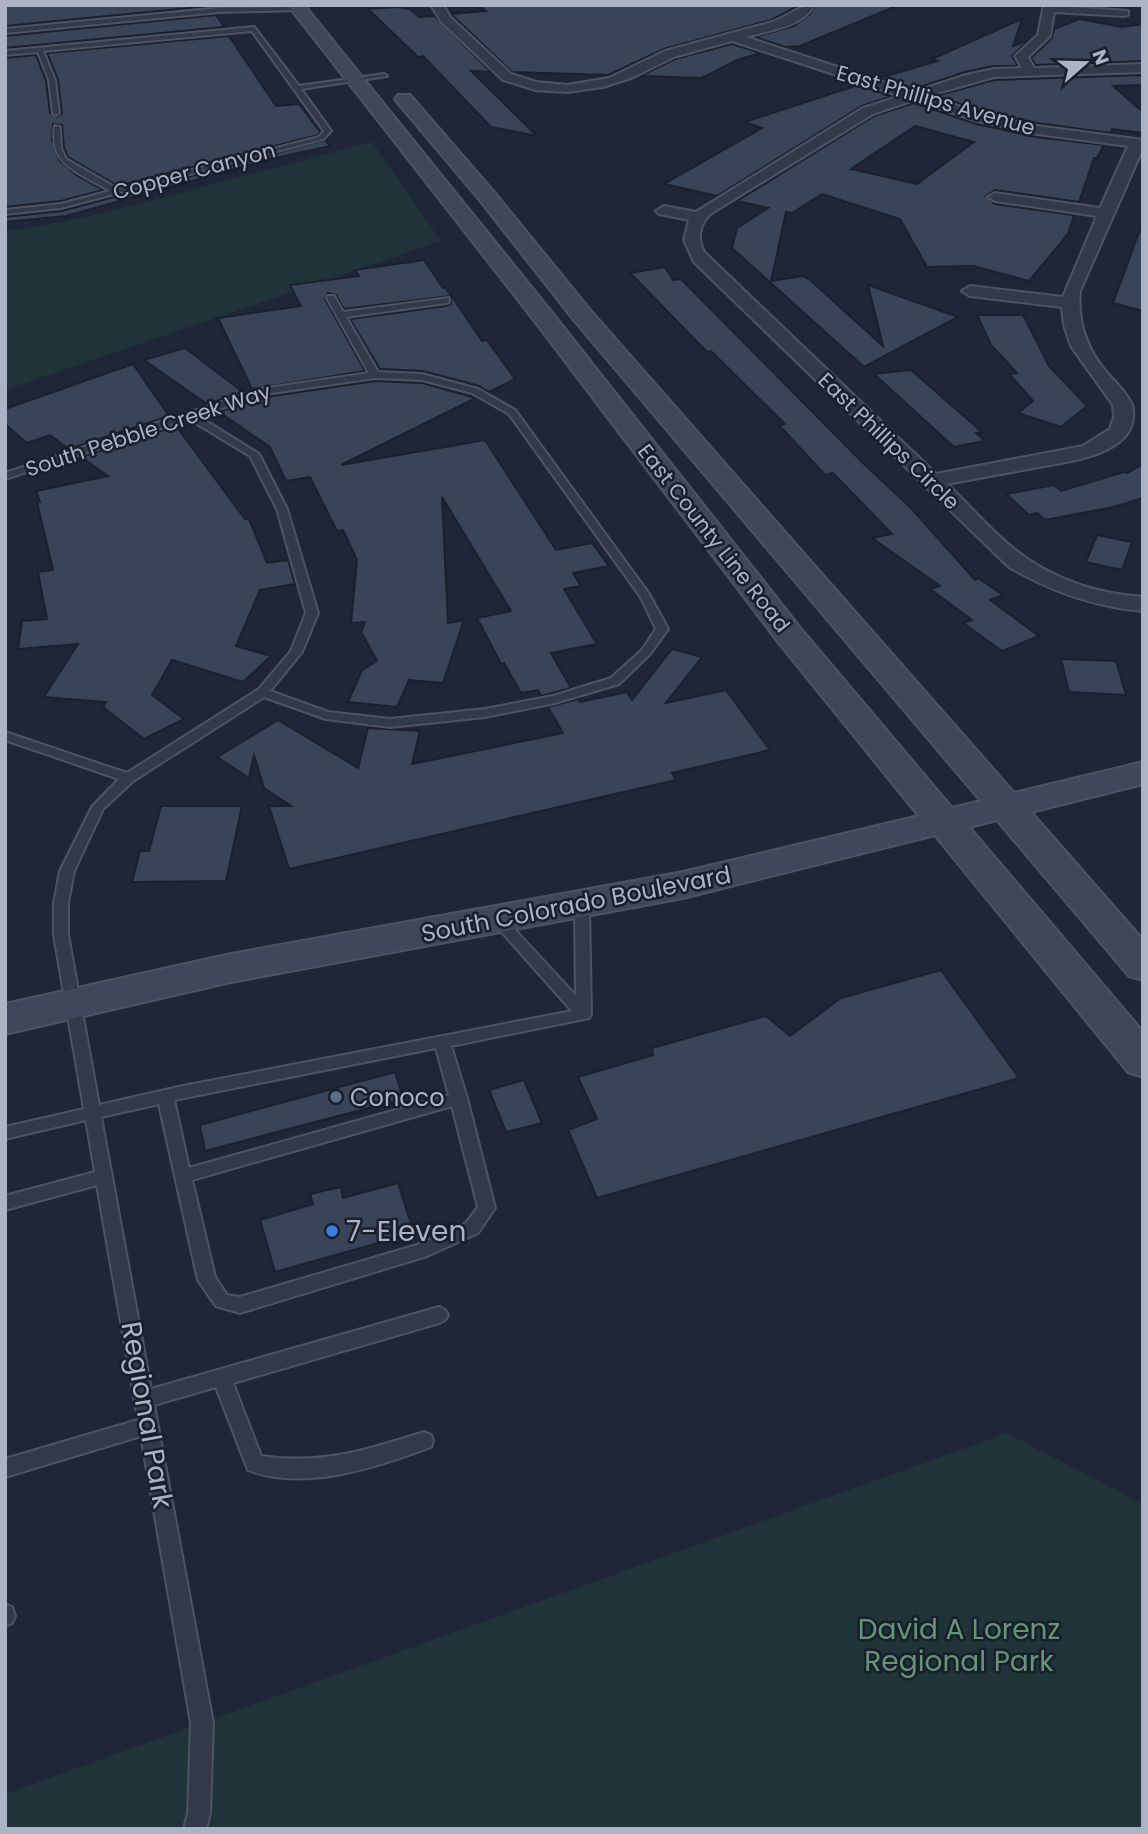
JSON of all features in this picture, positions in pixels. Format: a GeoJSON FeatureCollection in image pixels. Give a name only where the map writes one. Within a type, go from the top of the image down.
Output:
{"type":"FeatureCollection","features":[{"type":"Feature","properties":{"kind":"main road","name":"East County Line Road"},"geometry":{"type":"LineString","coordinates":[[297,7],[370,71],[486,195],[591,325],[1143,966]]}},
{"type":"Feature","properties":{"kind":"main road","name":"East County Line Road"},"geometry":{"type":"LineString","coordinates":[[370,71],[790,636],[1143,1061]]}},
{"type":"Feature","properties":{"kind":"main road","name":"South Colorado Boulevard"},"geometry":{"type":"LineString","coordinates":[[5,1019],[242,965],[683,886],[1143,773]]}},
{"type":"Feature","properties":{"kind":"street"},"geometry":{"type":"LineString","coordinates":[[437,5],[445,19],[507,77],[519,82],[555,88],[613,81],[663,56],[790,20],[805,11],[808,5]]}},
{"type":"Feature","properties":{"kind":"street"},"geometry":{"type":"LineString","coordinates":[[1030,71],[1021,56],[1044,36],[1050,7],[1124,13]]}},
{"type":"Feature","properties":{"kind":"street","name":"East Phillips Avenue"},"geometry":{"type":"LineString","coordinates":[[733,37],[1008,125],[1140,143]]}},
{"type":"Feature","properties":{"kind":"street"},"geometry":{"type":"LineString","coordinates":[[664,211],[699,217],[859,115],[977,76],[1030,71],[1143,68]]}},
{"type":"Feature","properties":{"kind":"street"},"geometry":{"type":"LineString","coordinates":[[549,106],[555,88]]}},
{"type":"Feature","properties":{"kind":"street"},"geometry":{"type":"LineString","coordinates":[[931,481],[1076,454],[1108,441],[1118,432],[1124,420],[1124,408],[1082,352],[1070,320],[1070,303],[1072,292],[1105,213],[1140,143]]}},
{"type":"Feature","properties":{"kind":"street"},"geometry":{"type":"LineString","coordinates":[[995,197],[1105,213]]}},
{"type":"Feature","properties":{"kind":"street","name":"East Phillips Circle"},"geometry":{"type":"LineString","coordinates":[[699,217],[692,226],[690,237],[692,248],[700,259],[1017,562],[1063,587],[1107,600],[1143,604]]}},
{"type":"Feature","properties":{"kind":"street"},"geometry":{"type":"LineString","coordinates":[[970,290],[1070,303]]}},
{"type":"Feature","properties":{"kind":"street"},"geometry":{"type":"LineString","coordinates":[[1107,600],[1107,626]]}},
{"type":"Feature","properties":{"kind":"lane"},"geometry":{"type":"LineString","coordinates":[[5,31],[241,7],[297,7]]}},
{"type":"Feature","properties":{"kind":"lane","name":"Copper Canyon"},"geometry":{"type":"LineString","coordinates":[[5,212],[61,206],[321,138],[328,131],[241,7]]}},
{"type":"Feature","properties":{"kind":"lane"},"geometry":{"type":"LineString","coordinates":[[5,53],[254,29]]}},
{"type":"Feature","properties":{"kind":"lane"},"geometry":{"type":"LineString","coordinates":[[40,50],[51,78],[56,113]]}},
{"type":"Feature","properties":{"kind":"lane"},"geometry":{"type":"LineString","coordinates":[[296,86],[370,71]]}},
{"type":"Feature","properties":{"kind":"lane"},"geometry":{"type":"LineString","coordinates":[[57,127],[58,148],[63,160],[116,191]]}},
{"type":"Feature","properties":{"kind":"lane"},"geometry":{"type":"LineString","coordinates":[[331,298],[375,375]]}},
{"type":"Feature","properties":{"kind":"lane"},"geometry":{"type":"LineString","coordinates":[[340,315],[446,300]]}},
{"type":"Feature","properties":{"kind":"lane","name":"South Pebble Creek Way"},"geometry":{"type":"LineString","coordinates":[[5,476],[264,391],[375,375],[422,377],[475,391],[512,412],[645,596],[662,629],[646,652],[615,681],[555,699],[485,713],[390,723],[326,715],[263,692]]}},
{"type":"Feature","properties":{"kind":"lane","name":"Regional Park"},"geometry":{"type":"LineString","coordinates":[[190,415],[254,454],[282,509],[312,613],[296,652],[263,692],[128,778],[98,807],[67,871],[61,902],[61,938],[202,1723],[199,1813],[195,1829]]}},
{"type":"Feature","properties":{"kind":"lane"},"geometry":{"type":"LineString","coordinates":[[5,736],[128,778]]}},
{"type":"Feature","properties":{"kind":"lane"},"geometry":{"type":"LineString","coordinates":[[582,906],[584,1014]]}},
{"type":"Feature","properties":{"kind":"lane"},"geometry":{"type":"LineString","coordinates":[[499,921],[584,1014]]}},
{"type":"Feature","properties":{"kind":"lane"},"geometry":{"type":"LineString","coordinates":[[5,1133],[164,1096],[584,1014]]}},
{"type":"Feature","properties":{"kind":"lane"},"geometry":{"type":"LineString","coordinates":[[164,1096],[207,1280],[222,1301],[240,1305],[421,1251],[472,1228],[487,1208],[442,1042]]}},
{"type":"Feature","properties":{"kind":"lane"},"geometry":{"type":"LineString","coordinates":[[183,1176],[459,1098]]}},
{"type":"Feature","properties":{"kind":"lane"},"geometry":{"type":"LineString","coordinates":[[5,1203],[105,1176]]}},
{"type":"Feature","properties":{"kind":"lane"},"geometry":{"type":"LineString","coordinates":[[144,1400],[439,1315]]}},
{"type":"Feature","properties":{"kind":"lane"},"geometry":{"type":"LineString","coordinates":[[222,1378],[255,1464],[290,1471],[337,1468],[424,1441]]}},
{"type":"Feature","properties":{"kind":"lane"},"geometry":{"type":"LineString","coordinates":[[5,1468],[149,1425]]}},
{"type":"Feature","properties":{"kind":"green space"},"geometry":{"type":"Polygon","coordinates":[[[372,142],[441,241],[5,390],[5,229],[18,230],[101,214],[372,142]]]}},
{"type":"Feature","properties":{"kind":"green space","name":"David A Lorenz Regional Park"},"geometry":{"type":"Polygon","coordinates":[[[1007,1433],[1143,1504],[1143,1829],[5,1829],[5,1794],[1007,1433]]]}},
{"type":"Feature","properties":{"kind":"building"},"geometry":{"type":"Polygon","coordinates":[[[5,5],[209,5],[210,6],[5,26],[5,5]]]}},
{"type":"Feature","properties":{"kind":"building"},"geometry":{"type":"Polygon","coordinates":[[[479,5],[800,5],[771,20],[664,49],[608,75],[512,72],[451,14],[486,11],[479,5]]]}},
{"type":"Feature","properties":{"kind":"building"},"geometry":{"type":"Polygon","coordinates":[[[816,5],[899,5],[800,46],[785,47],[755,37],[794,26],[810,14],[816,5]]]}},
{"type":"Feature","properties":{"kind":"building"},"geometry":{"type":"Polygon","coordinates":[[[368,9],[410,9],[419,17],[435,16],[491,72],[471,71],[537,136],[491,127],[423,56],[418,57],[368,9]]]}},
{"type":"Feature","properties":{"kind":"building"},"geometry":{"type":"Polygon","coordinates":[[[216,15],[224,27],[5,48],[5,36],[216,15]]]}},
{"type":"Feature","properties":{"kind":"building"},"geometry":{"type":"Polygon","coordinates":[[[1022,19],[1013,46],[1029,40],[1012,56],[1018,66],[993,66],[965,72],[914,89],[879,78],[938,61],[932,59],[1022,19]]]}},
{"type":"Feature","properties":{"kind":"building"},"geometry":{"type":"Polygon","coordinates":[[[1079,19],[1122,27],[1143,24],[1143,61],[1036,65],[1031,58],[1052,38],[1054,29],[1079,19]]]}},
{"type":"Feature","properties":{"kind":"building"},"geometry":{"type":"Polygon","coordinates":[[[229,36],[276,106],[299,104],[320,132],[318,135],[118,186],[68,157],[62,125],[53,124],[52,140],[60,161],[76,175],[103,190],[61,201],[5,207],[5,58],[36,55],[46,81],[50,113],[57,117],[62,113],[58,80],[47,53],[229,36]]]}},
{"type":"Feature","properties":{"kind":"building"},"geometry":{"type":"Polygon","coordinates":[[[732,44],[761,53],[737,60],[702,78],[640,76],[675,59],[732,44]]]}},
{"type":"Feature","properties":{"kind":"building"},"geometry":{"type":"Polygon","coordinates":[[[1143,75],[1143,85],[1113,86],[1143,112],[1143,133],[1112,129],[1110,133],[1037,123],[986,112],[936,96],[994,80],[1143,75]]]}},
{"type":"Feature","properties":{"kind":"building"},"geometry":{"type":"Polygon","coordinates":[[[858,85],[892,96],[862,106],[717,196],[664,184],[762,128],[745,122],[858,85]]]}},
{"type":"Feature","properties":{"kind":"building"},"geometry":{"type":"Polygon","coordinates":[[[914,103],[976,124],[1036,137],[1104,145],[1097,158],[1094,158],[1079,202],[995,190],[986,196],[995,204],[1074,215],[1068,234],[1029,281],[973,266],[927,267],[900,219],[822,194],[792,213],[786,212],[771,281],[803,276],[809,279],[883,346],[868,285],[958,317],[864,367],[732,248],[737,228],[768,208],[737,201],[874,116],[914,103]],[[915,126],[851,169],[917,184],[974,142],[915,126]]]}},
{"type":"Feature","properties":{"kind":"building"},"geometry":{"type":"Polygon","coordinates":[[[325,140],[330,146],[271,159],[66,216],[5,222],[5,217],[62,211],[325,140]]]}},
{"type":"Feature","properties":{"kind":"building"},"geometry":{"type":"Polygon","coordinates":[[[1139,232],[1143,233],[1143,311],[1113,303],[1139,232]]]}},
{"type":"Feature","properties":{"kind":"building"},"geometry":{"type":"Polygon","coordinates":[[[424,260],[443,288],[446,288],[482,341],[487,340],[515,379],[489,392],[479,386],[423,371],[380,369],[350,319],[446,306],[451,304],[451,296],[344,309],[336,295],[328,293],[325,299],[365,371],[252,389],[218,318],[301,306],[290,285],[359,276],[355,270],[424,260]]]}},
{"type":"Feature","properties":{"kind":"building"},"geometry":{"type":"Polygon","coordinates":[[[665,267],[673,280],[681,279],[911,508],[975,580],[978,578],[1003,595],[990,600],[1039,636],[1002,651],[963,623],[972,620],[930,589],[940,586],[872,538],[892,534],[833,473],[825,475],[779,425],[785,424],[711,351],[707,352],[630,273],[665,267]]]}},
{"type":"Feature","properties":{"kind":"building"},"geometry":{"type":"Polygon","coordinates":[[[977,315],[1023,315],[1049,366],[1087,406],[1061,427],[1018,413],[1033,401],[1009,374],[1017,373],[991,345],[977,315]]]}},
{"type":"Feature","properties":{"kind":"building"},"geometry":{"type":"Polygon","coordinates":[[[185,348],[243,392],[207,404],[144,360],[185,348]]]}},
{"type":"Feature","properties":{"kind":"building"},"geometry":{"type":"Polygon","coordinates":[[[133,364],[169,416],[69,449],[50,435],[27,443],[5,424],[5,409],[133,364]]]}},
{"type":"Feature","properties":{"kind":"building"},"geometry":{"type":"Polygon","coordinates":[[[911,370],[982,432],[976,433],[985,441],[954,447],[874,374],[911,370]]]}},
{"type":"Feature","properties":{"kind":"building"},"geometry":{"type":"Polygon","coordinates":[[[375,381],[422,383],[476,398],[341,465],[485,440],[556,550],[592,543],[609,566],[573,573],[581,586],[564,589],[597,644],[551,653],[571,688],[541,696],[538,690],[521,693],[504,663],[501,664],[477,618],[511,611],[442,497],[448,623],[464,620],[443,683],[409,680],[397,707],[348,702],[362,670],[377,661],[361,632],[365,622],[351,623],[357,560],[343,530],[337,531],[310,477],[286,481],[270,447],[219,412],[254,400],[259,404],[257,400],[266,397],[375,381]]]}},
{"type":"Feature","properties":{"kind":"building"},"geometry":{"type":"Polygon","coordinates":[[[176,426],[245,519],[249,519],[267,563],[288,560],[295,584],[260,590],[236,646],[271,656],[243,682],[172,660],[152,695],[184,719],[144,739],[103,707],[106,702],[44,697],[78,644],[18,649],[22,621],[47,619],[38,572],[53,570],[36,491],[108,476],[81,457],[176,426]]]}},
{"type":"Feature","properties":{"kind":"building"},"geometry":{"type":"Polygon","coordinates":[[[1143,464],[1143,498],[1114,507],[1045,520],[1037,513],[1029,515],[1006,494],[1054,485],[1061,491],[1127,473],[1143,464]]]}},
{"type":"Feature","properties":{"kind":"building"},"geometry":{"type":"Polygon","coordinates":[[[1097,535],[1132,542],[1122,570],[1086,562],[1097,535]]]}},
{"type":"Feature","properties":{"kind":"building"},"geometry":{"type":"Polygon","coordinates":[[[672,649],[702,657],[666,703],[726,690],[770,750],[672,773],[676,780],[289,869],[269,806],[291,806],[264,788],[254,755],[249,778],[217,757],[278,720],[358,768],[368,728],[420,731],[412,764],[563,733],[548,707],[578,699],[580,702],[627,692],[632,700],[672,649]]]}},
{"type":"Feature","properties":{"kind":"building"},"geometry":{"type":"Polygon","coordinates":[[[1061,659],[1116,661],[1126,695],[1069,692],[1061,659]]]}},
{"type":"Feature","properties":{"kind":"building"},"geometry":{"type":"Polygon","coordinates":[[[161,806],[242,806],[226,881],[132,882],[140,851],[149,851],[161,806]]]}},
{"type":"Feature","properties":{"kind":"building"},"geometry":{"type":"Polygon","coordinates":[[[941,970],[1019,1078],[597,1198],[568,1130],[597,1119],[578,1077],[653,1055],[652,1048],[766,1016],[790,1036],[841,998],[941,970]]]}},
{"type":"Feature","properties":{"kind":"building"},"geometry":{"type":"Polygon","coordinates":[[[395,1072],[403,1099],[205,1151],[200,1125],[395,1072]]]}},
{"type":"Feature","properties":{"kind":"building"},"geometry":{"type":"Polygon","coordinates":[[[524,1080],[542,1123],[506,1132],[489,1090],[524,1080]]]}},
{"type":"Feature","properties":{"kind":"building"},"geometry":{"type":"Polygon","coordinates":[[[398,1183],[414,1233],[275,1272],[260,1220],[313,1204],[310,1194],[341,1187],[343,1198],[398,1183]]]}},
{"type":"Feature","properties":{"kind":"place","name":"Conoco"},"geometry":{"type":"Point","coordinates":[336,1097]}},
{"type":"Feature","properties":{"kind":"place","name":"7-Eleven"},"geometry":{"type":"Point","coordinates":[332,1231]}}]}
